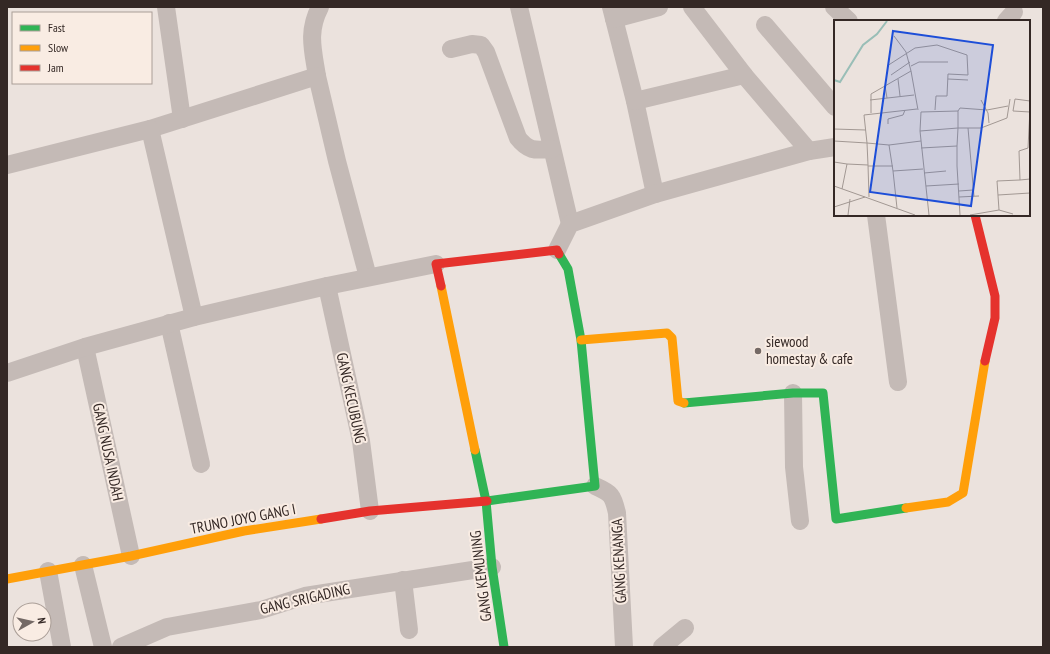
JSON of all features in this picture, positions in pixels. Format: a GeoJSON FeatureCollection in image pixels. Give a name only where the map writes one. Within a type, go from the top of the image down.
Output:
{"type":"FeatureCollection","features":[{"type":"Feature","properties":{"kind":"street"},"geometry":{"type":"LineString","coordinates":[[166,7],[182,119]]}},
{"type":"Feature","properties":{"kind":"street"},"geometry":{"type":"LineString","coordinates":[[320,7],[312,26],[311,38],[337,161],[368,277]]}},
{"type":"Feature","properties":{"kind":"street"},"geometry":{"type":"LineString","coordinates":[[519,7],[570,224],[557,250]]}},
{"type":"Feature","properties":{"kind":"street"},"geometry":{"type":"LineString","coordinates":[[655,194],[635,101],[612,13],[659,7]]}},
{"type":"Feature","properties":{"kind":"street"},"geometry":{"type":"LineString","coordinates":[[692,7],[744,75],[809,151]]}},
{"type":"Feature","properties":{"kind":"street"},"geometry":{"type":"LineString","coordinates":[[834,7],[848,20]]}},
{"type":"Feature","properties":{"kind":"street"},"geometry":{"type":"LineString","coordinates":[[765,25],[834,105]]}},
{"type":"Feature","properties":{"kind":"street"},"geometry":{"type":"LineString","coordinates":[[451,49],[472,44],[481,45],[486,52],[518,138],[525,146],[535,150],[552,149]]}},
{"type":"Feature","properties":{"kind":"street"},"geometry":{"type":"LineString","coordinates":[[635,101],[744,75]]}},
{"type":"Feature","properties":{"kind":"street"},"geometry":{"type":"LineString","coordinates":[[7,165],[150,129],[318,76]]}},
{"type":"Feature","properties":{"kind":"street"},"geometry":{"type":"LineString","coordinates":[[150,129],[194,317]]}},
{"type":"Feature","properties":{"kind":"street"},"geometry":{"type":"LineString","coordinates":[[570,224],[655,194],[809,151],[834,147]]}},
{"type":"Feature","properties":{"kind":"street"},"geometry":{"type":"LineString","coordinates":[[876,216],[898,382]]}},
{"type":"Feature","properties":{"kind":"street"},"geometry":{"type":"LineString","coordinates":[[582,340],[667,333],[670,334],[672,338],[678,401],[681,403],[793,393],[823,393],[836,519],[948,502],[964,493],[984,367],[995,318],[995,296],[975,216]]}},
{"type":"Feature","properties":{"kind":"street"},"geometry":{"type":"LineString","coordinates":[[7,373],[85,347],[169,323],[327,286],[436,264],[557,250]]}},
{"type":"Feature","properties":{"kind":"street"},"geometry":{"type":"LineString","coordinates":[[557,250],[568,269],[582,340],[595,486]]}},
{"type":"Feature","properties":{"kind":"street","name":"GANG KEMUNING"},"geometry":{"type":"LineString","coordinates":[[436,264],[486,501],[492,567],[504,647]]}},
{"type":"Feature","properties":{"kind":"street","name":"GANG KECUBUNG"},"geometry":{"type":"LineString","coordinates":[[327,286],[361,442],[370,511]]}},
{"type":"Feature","properties":{"kind":"street"},"geometry":{"type":"LineString","coordinates":[[169,323],[202,464]]}},
{"type":"Feature","properties":{"kind":"street","name":"GANG NUSA INDAH"},"geometry":{"type":"LineString","coordinates":[[85,347],[131,556]]}},
{"type":"Feature","properties":{"kind":"street"},"geometry":{"type":"LineString","coordinates":[[793,393],[794,468],[800,521]]}},
{"type":"Feature","properties":{"kind":"street","name":"TRUNO JOYO GANG I"},"geometry":{"type":"LineString","coordinates":[[7,579],[131,556],[244,531],[370,511],[486,501],[595,486]]}},
{"type":"Feature","properties":{"kind":"street","name":"GANG KENANGA"},"geometry":{"type":"LineString","coordinates":[[595,486],[609,492],[614,499],[617,513],[624,647]]}},
{"type":"Feature","properties":{"kind":"street"},"geometry":{"type":"LineString","coordinates":[[83,565],[103,647]]}},
{"type":"Feature","properties":{"kind":"street","name":"GANG SRIGADING"},"geometry":{"type":"LineString","coordinates":[[121,647],[145,642],[180,624],[261,610],[306,596],[492,567]]}},
{"type":"Feature","properties":{"kind":"street"},"geometry":{"type":"LineString","coordinates":[[48,571],[62,647]]}},
{"type":"Feature","properties":{"kind":"street"},"geometry":{"type":"LineString","coordinates":[[403,580],[409,630]]}},
{"type":"Feature","properties":{"kind":"street"},"geometry":{"type":"LineString","coordinates":[[662,647],[685,628]]}},
{"type":"Feature","properties":{"kind":"traffic: fast"},"geometry":{"type":"LineString","coordinates":[[487,501],[595,486],[581,340],[568,269],[559,254]]}},
{"type":"Feature","properties":{"kind":"traffic: fast"},"geometry":{"type":"LineString","coordinates":[[684,403],[793,393],[823,393],[836,519],[906,508]]}},
{"type":"Feature","properties":{"kind":"traffic: fast"},"geometry":{"type":"LineString","coordinates":[[475,450],[486,501],[492,567],[504,647]]}},
{"type":"Feature","properties":{"kind":"traffic: slow"},"geometry":{"type":"LineString","coordinates":[[441,286],[475,450]]}},
{"type":"Feature","properties":{"kind":"traffic: slow"},"geometry":{"type":"LineString","coordinates":[[581,340],[667,333],[672,338],[678,401],[684,403]]}},
{"type":"Feature","properties":{"kind":"traffic: slow"},"geometry":{"type":"LineString","coordinates":[[906,508],[948,502],[963,493],[985,361]]}},
{"type":"Feature","properties":{"kind":"traffic: slow"},"geometry":{"type":"LineString","coordinates":[[7,579],[131,556],[244,531],[321,519]]}},
{"type":"Feature","properties":{"kind":"traffic: jam"},"geometry":{"type":"LineString","coordinates":[[975,216],[995,296],[995,318],[985,361]]}},
{"type":"Feature","properties":{"kind":"traffic: jam"},"geometry":{"type":"LineString","coordinates":[[441,286],[436,264],[557,250],[559,254]]}},
{"type":"Feature","properties":{"kind":"traffic: jam"},"geometry":{"type":"LineString","coordinates":[[321,519],[370,511],[487,501]]}},
{"type":"Feature","properties":{"kind":"place","name":"siewood homestay & cafe"},"geometry":{"type":"Point","coordinates":[758,351]}}]}
